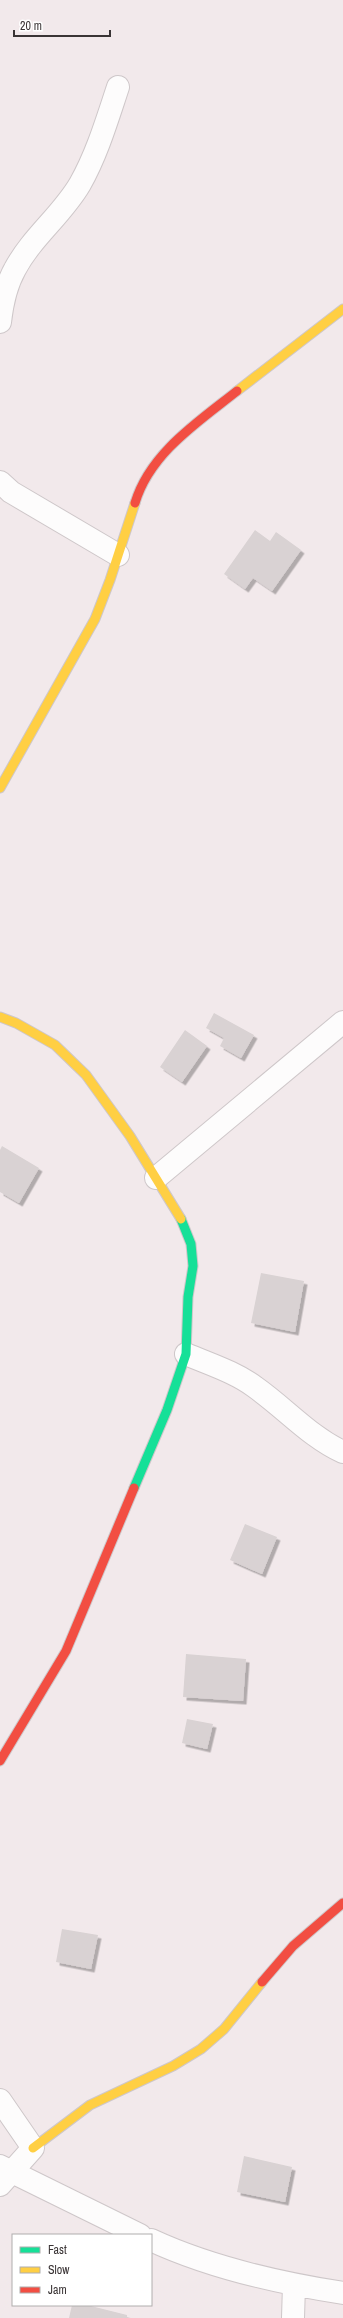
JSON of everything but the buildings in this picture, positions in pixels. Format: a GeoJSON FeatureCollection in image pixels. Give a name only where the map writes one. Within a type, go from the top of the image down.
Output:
{"type":"FeatureCollection","features":[{"type":"Feature","properties":{"kind":"street"},"geometry":{"type":"LineString","coordinates":[[0,322],[7,288],[15,270],[25,252],[79,185],[100,139],[118,87]]}},
{"type":"Feature","properties":{"kind":"street"},"geometry":{"type":"LineString","coordinates":[[0,788],[94,619],[110,580],[138,492],[161,455],[199,421],[298,342],[343,309]]}},
{"type":"Feature","properties":{"kind":"street"},"geometry":{"type":"LineString","coordinates":[[0,482],[11,492],[118,555]]}},
{"type":"Feature","properties":{"kind":"street"},"geometry":{"type":"LineString","coordinates":[[0,1017],[16,1023],[55,1045],[86,1075],[130,1136],[185,1225],[191,1244],[193,1266],[188,1297],[186,1354],[167,1410],[66,1651],[0,1761]]}},
{"type":"Feature","properties":{"kind":"street"},"geometry":{"type":"LineString","coordinates":[[156,1178],[343,1022]]}},
{"type":"Feature","properties":{"kind":"street"},"geometry":{"type":"LineString","coordinates":[[186,1354],[253,1385],[311,1432],[330,1446],[343,1452]]}},
{"type":"Feature","properties":{"kind":"street"},"geometry":{"type":"LineString","coordinates":[[138,2234],[4,2175],[55,2129],[81,2111],[178,2064],[214,2039],[246,2004],[286,1953],[307,1932],[343,1903]]}},
{"type":"Feature","properties":{"kind":"street"},"geometry":{"type":"LineString","coordinates":[[0,2100],[33,2148]]}},
{"type":"Feature","properties":{"kind":"street"},"geometry":{"type":"LineString","coordinates":[[152,2240],[178,2253],[294,2285],[343,2293]]}},
{"type":"Feature","properties":{"kind":"street"},"geometry":{"type":"LineString","coordinates":[[293,2318],[294,2285]]}},
{"type":"Feature","properties":{"kind":"traffic: fast"},"geometry":{"type":"LineString","coordinates":[[134,1488],[167,1410],[186,1354],[188,1297],[193,1266],[191,1244],[181,1219]]}},
{"type":"Feature","properties":{"kind":"traffic: slow"},"geometry":{"type":"LineString","coordinates":[[237,391],[343,309]]}},
{"type":"Feature","properties":{"kind":"traffic: slow"},"geometry":{"type":"LineString","coordinates":[[0,788],[95,619],[110,580],[135,503]]}},
{"type":"Feature","properties":{"kind":"traffic: slow"},"geometry":{"type":"LineString","coordinates":[[0,1017],[16,1023],[55,1045],[86,1075],[130,1136],[181,1219]]}},
{"type":"Feature","properties":{"kind":"traffic: slow"},"geometry":{"type":"LineString","coordinates":[[33,2148],[90,2105],[173,2066],[201,2049],[224,2029],[262,1982]]}},
{"type":"Feature","properties":{"kind":"traffic: jam"},"geometry":{"type":"LineString","coordinates":[[135,503],[142,485],[164,454],[192,427],[237,391]]}},
{"type":"Feature","properties":{"kind":"traffic: jam"},"geometry":{"type":"LineString","coordinates":[[0,1761],[66,1651],[134,1488]]}},
{"type":"Feature","properties":{"kind":"traffic: jam"},"geometry":{"type":"LineString","coordinates":[[262,1982],[293,1946],[343,1903]]}}]}
